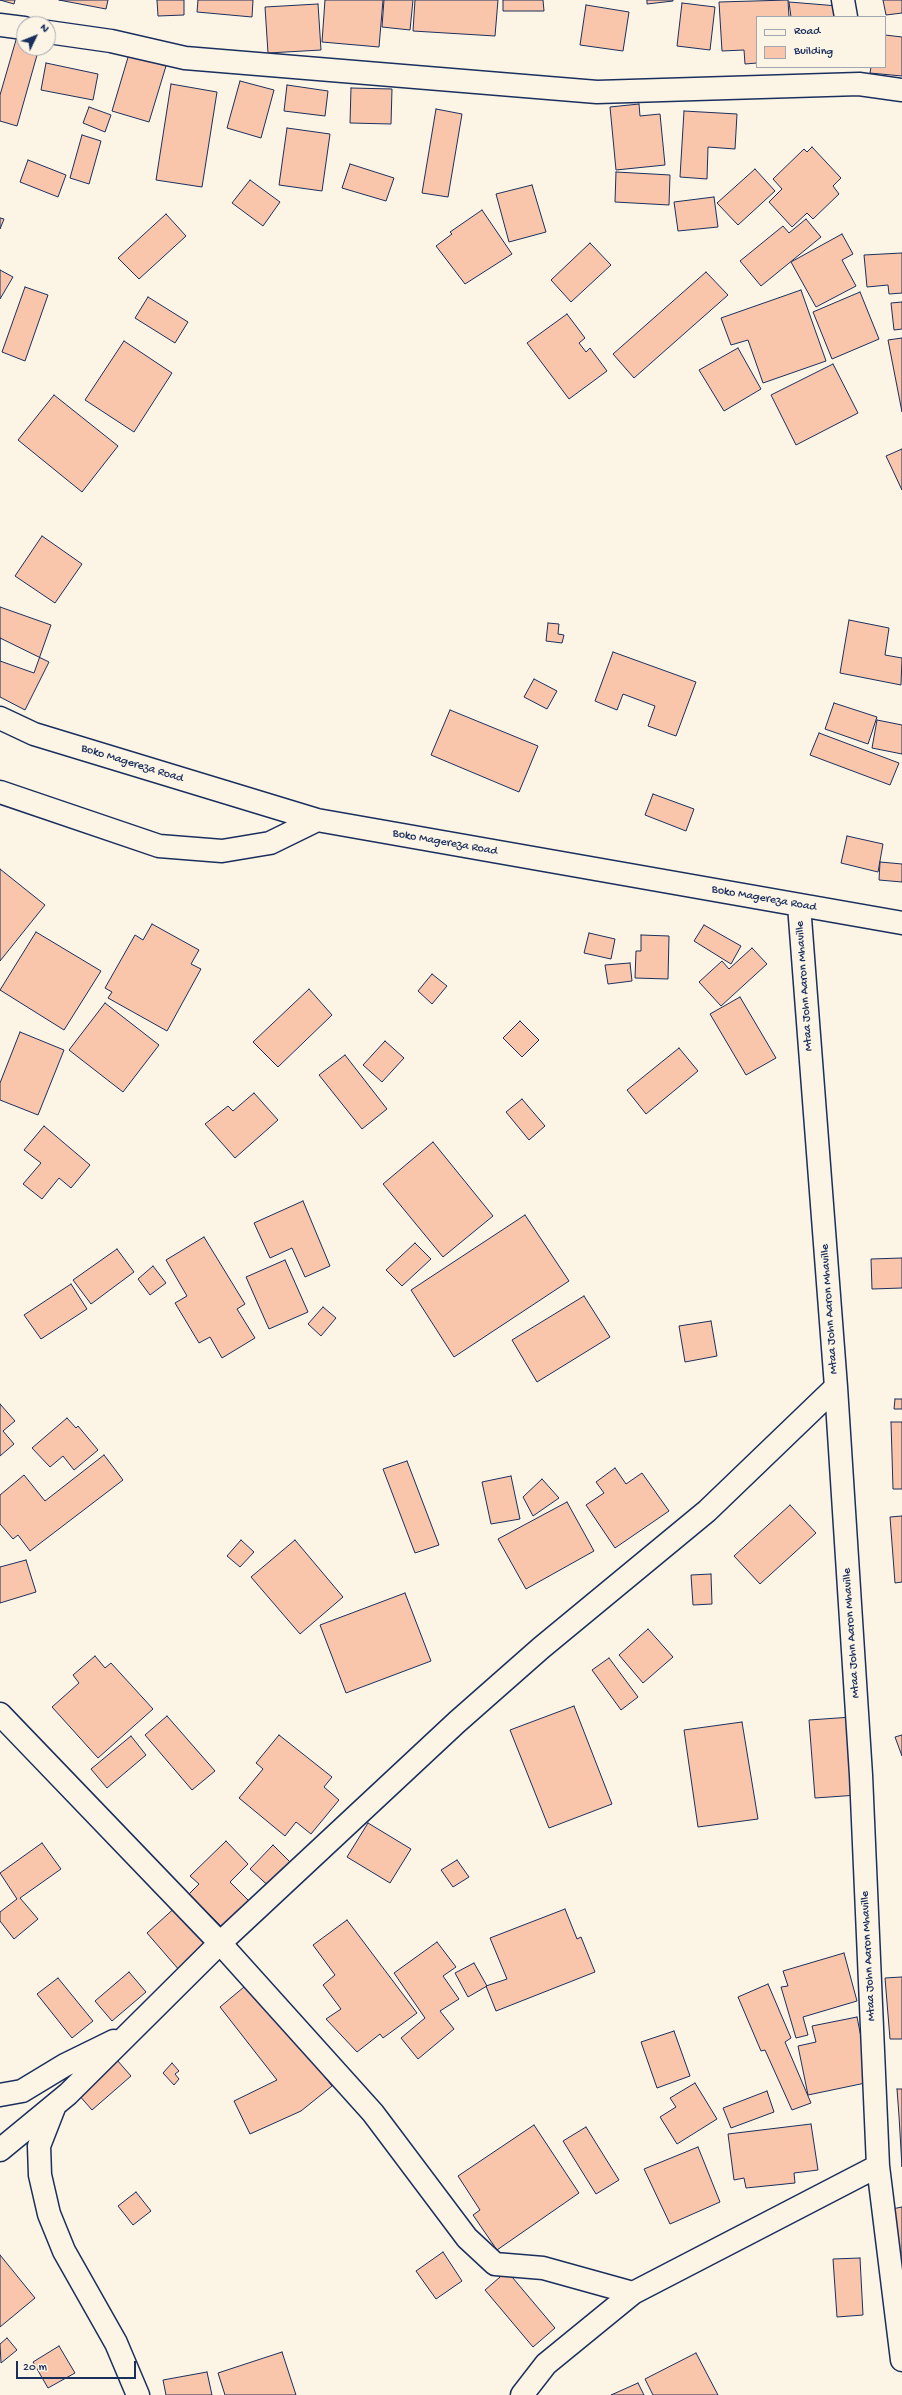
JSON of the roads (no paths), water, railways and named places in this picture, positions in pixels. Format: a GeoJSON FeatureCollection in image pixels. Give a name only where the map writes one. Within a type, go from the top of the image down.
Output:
{"type":"FeatureCollection","features":[{"type":"Feature","properties":{"kind":"street"},"geometry":{"type":"LineString","coordinates":[[843,0],[846,16]]}},
{"type":"Feature","properties":{"kind":"street"},"geometry":{"type":"LineString","coordinates":[[0,25],[16,27]]}},
{"type":"Feature","properties":{"kind":"street"},"geometry":{"type":"LineString","coordinates":[[56,33],[111,41],[185,58],[597,92],[858,75],[902,90]]}},
{"type":"Feature","properties":{"kind":"street","name":"Boko Magereza Road"},"geometry":{"type":"LineString","coordinates":[[0,718],[34,734],[317,820],[902,923]]}},
{"type":"Feature","properties":{"kind":"street"},"geometry":{"type":"LineString","coordinates":[[0,792],[159,846],[222,852],[270,843],[317,820]]}},
{"type":"Feature","properties":{"kind":"street","name":"Mtaa John Aaron Mhaville"},"geometry":{"type":"LineString","coordinates":[[799,905],[836,1387],[860,1775],[878,2166],[902,2360]]}},
{"type":"Feature","properties":{"kind":"street"},"geometry":{"type":"LineString","coordinates":[[0,2150],[68,2094],[220,1943],[457,1722],[541,1648],[707,1511],[836,1387]]}},
{"type":"Feature","properties":{"kind":"street"},"geometry":{"type":"LineString","coordinates":[[0,1714],[220,1943],[373,2113],[467,2238],[495,2264],[542,2268],[634,2293]]}},
{"type":"Feature","properties":{"kind":"street"},"geometry":{"type":"LineString","coordinates":[[0,2095],[22,2091],[65,2065],[130,2033]]}},
{"type":"Feature","properties":{"kind":"street"},"geometry":{"type":"LineString","coordinates":[[56,2103],[39,2146],[40,2175],[49,2214],[64,2251],[116,2343],[138,2395]]}},
{"type":"Feature","properties":{"kind":"street"},"geometry":{"type":"LineString","coordinates":[[522,2395],[546,2364],[634,2293],[878,2166]]}}]}
